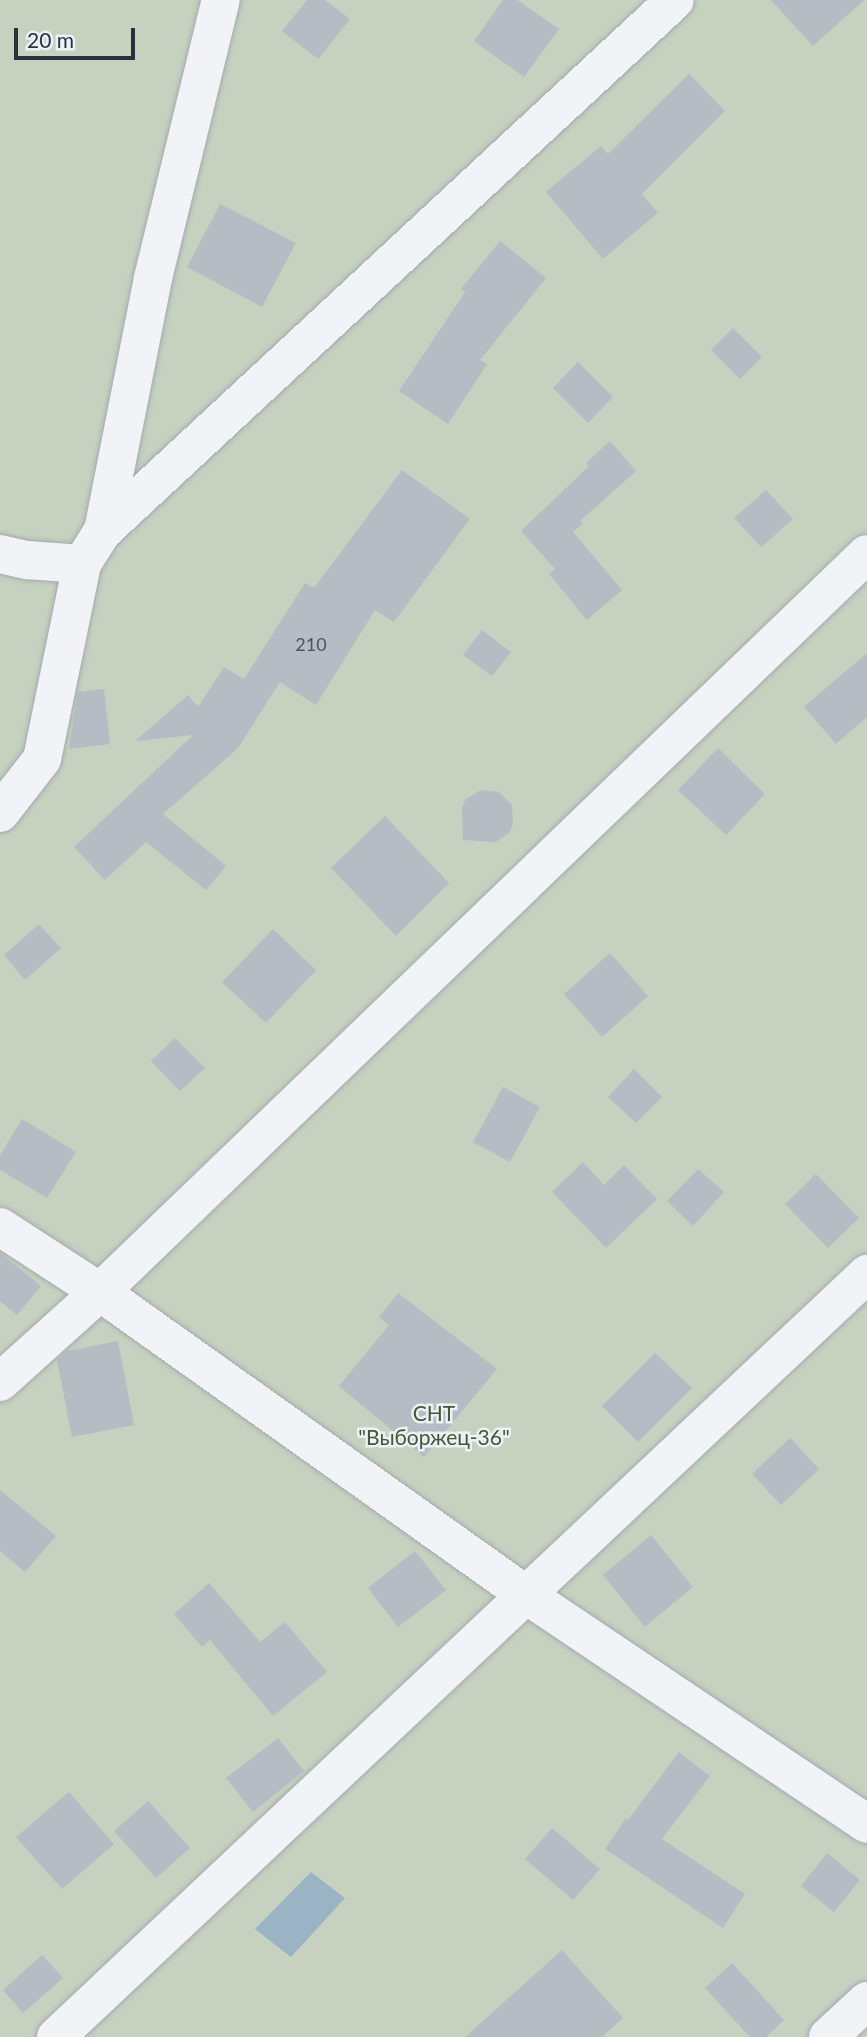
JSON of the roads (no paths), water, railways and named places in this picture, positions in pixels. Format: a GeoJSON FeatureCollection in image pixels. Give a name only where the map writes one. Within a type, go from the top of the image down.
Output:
{"type":"FeatureCollection","features":[{"type":"Feature","properties":{"kind":"street"},"geometry":{"type":"LineString","coordinates":[[103,531],[153,278],[221,0]]}},
{"type":"Feature","properties":{"kind":"street"},"geometry":{"type":"LineString","coordinates":[[0,813],[42,759],[82,564],[103,531],[675,0]]}},
{"type":"Feature","properties":{"kind":"street"},"geometry":{"type":"LineString","coordinates":[[0,554],[27,560],[82,564]]}},
{"type":"Feature","properties":{"kind":"street"},"geometry":{"type":"LineString","coordinates":[[0,1382],[100,1292],[867,554]]}},
{"type":"Feature","properties":{"kind":"street"},"geometry":{"type":"LineString","coordinates":[[0,1227],[100,1292],[525,1594],[867,1824]]}},
{"type":"Feature","properties":{"kind":"street"},"geometry":{"type":"LineString","coordinates":[[56,2037],[867,1274]]}},
{"type":"Feature","properties":{"kind":"street"},"geometry":{"type":"LineString","coordinates":[[828,2037],[867,2001]]}},
{"type":"Feature","properties":{"kind":"water"},"geometry":{"type":"Polygon","coordinates":[[[311,1872],[345,1898],[291,1957],[255,1929],[311,1872]]]}},
{"type":"Feature","properties":{"kind":"park label","name":"СНТ \"Выборжец-36\""},"geometry":{"type":"Point","coordinates":[434,1425]}}]}
